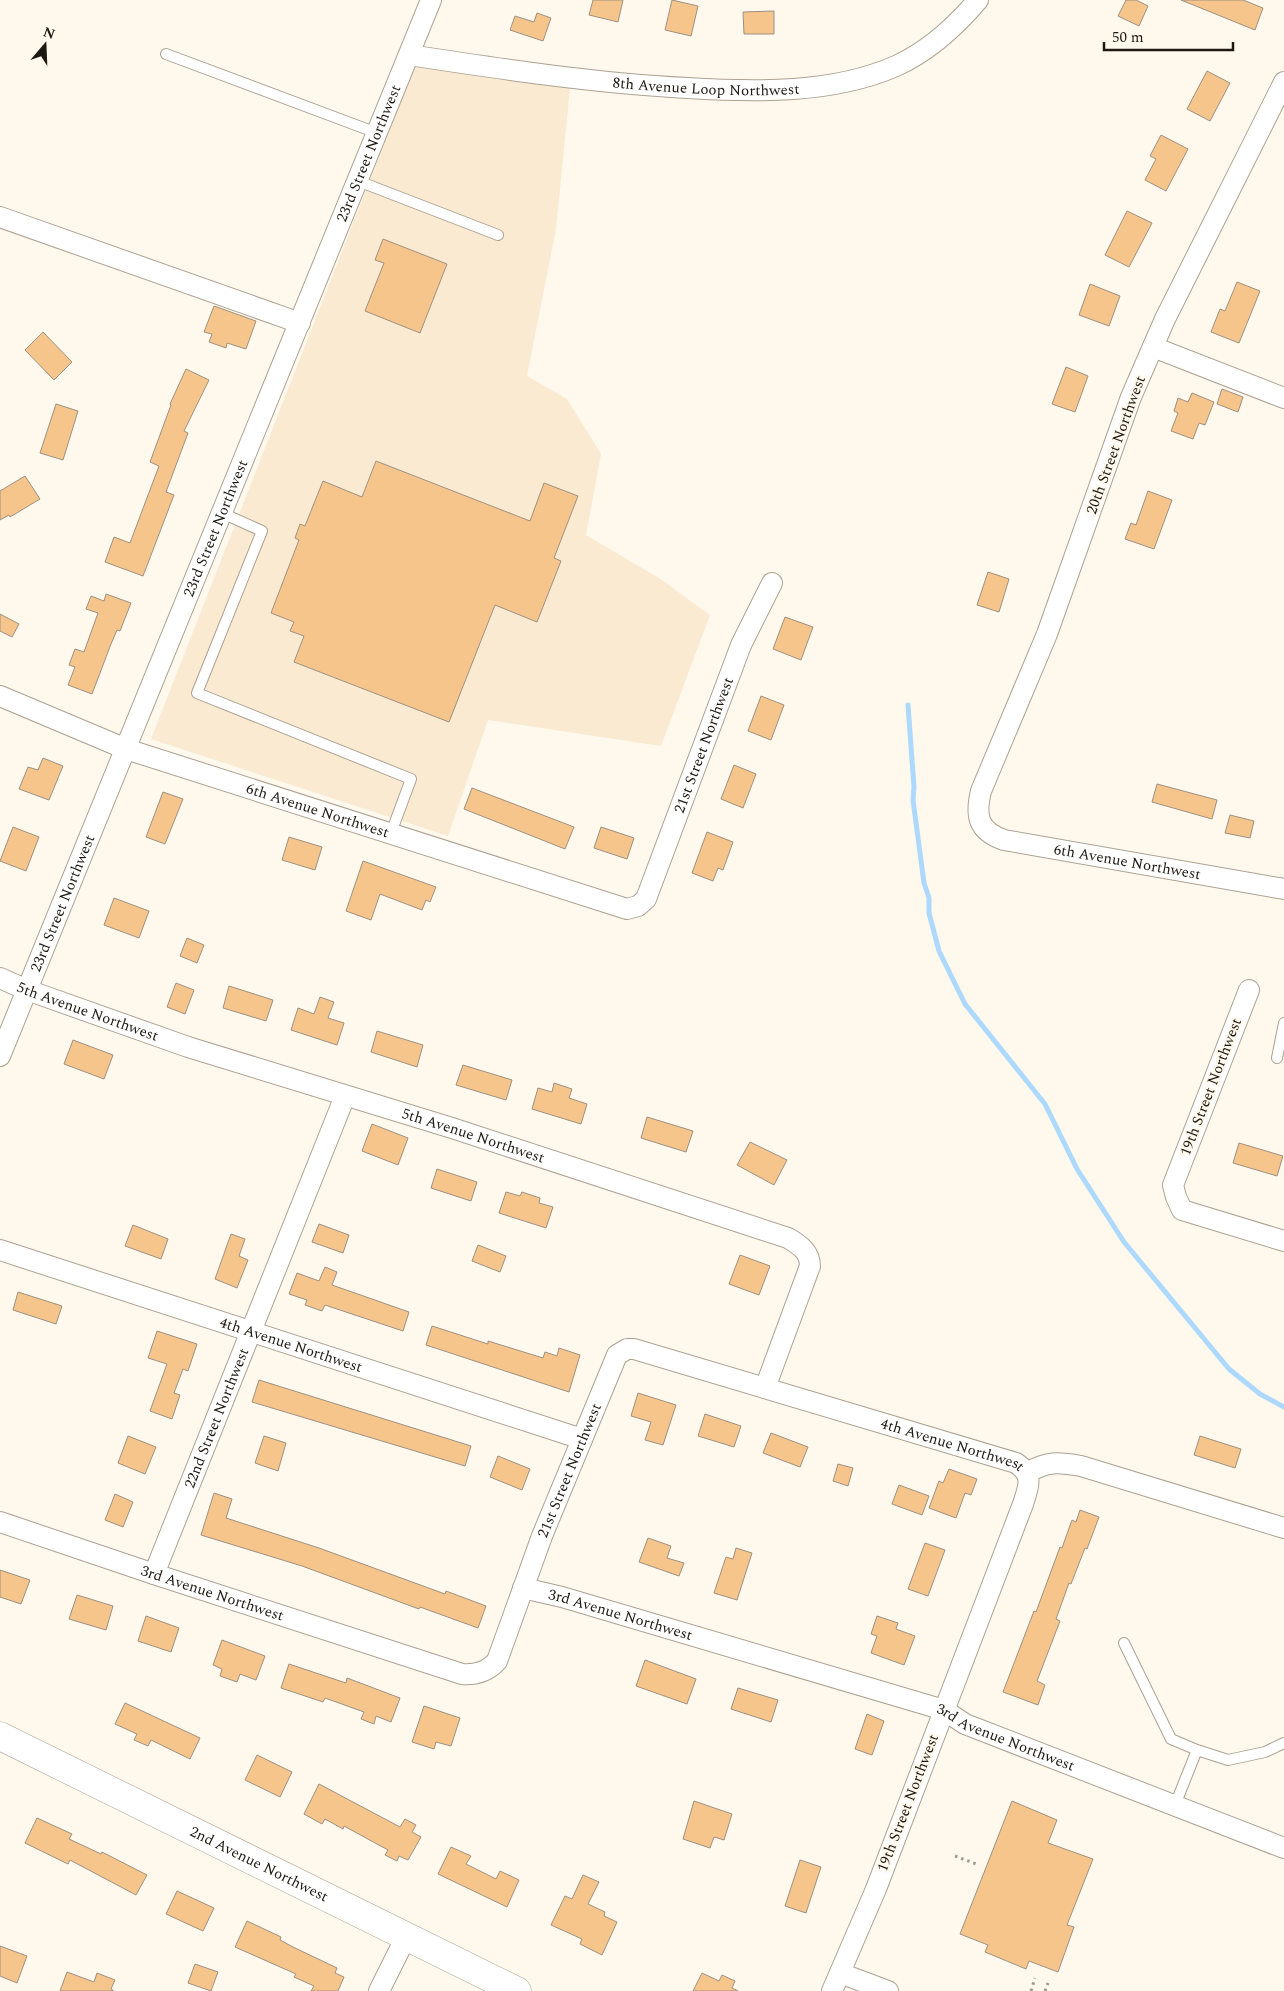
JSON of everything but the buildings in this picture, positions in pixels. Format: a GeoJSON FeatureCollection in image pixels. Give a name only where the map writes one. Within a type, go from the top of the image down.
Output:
{"type":"FeatureCollection","features":[{"type":"Feature","properties":{"kind":"main road","name":"2nd Avenue Northwest"},"geometry":{"type":"LineString","coordinates":[[0,1736],[517,1991]]}},
{"type":"Feature","properties":{"kind":"street","name":"23rd Street Northwest"},"geometry":{"type":"LineString","coordinates":[[0,1056],[431,0]]}},
{"type":"Feature","properties":{"kind":"street","name":"8th Avenue Loop Northwest"},"geometry":{"type":"LineString","coordinates":[[409,55],[533,74],[646,86],[753,90],[838,84],[867,77],[913,57],[955,26],[978,0]]}},
{"type":"Feature","properties":{"kind":"street","name":"20th Street Northwest"},"geometry":{"type":"LineString","coordinates":[[979,819],[978,805],[981,791],[1047,634],[1132,397],[1165,319],[1210,226],[1284,82]]}},
{"type":"Feature","properties":{"kind":"street"},"geometry":{"type":"LineString","coordinates":[[0,217],[300,324]]}},
{"type":"Feature","properties":{"kind":"street"},"geometry":{"type":"LineString","coordinates":[[1153,347],[1284,398]]}},
{"type":"Feature","properties":{"kind":"street","name":"21st Street Northwest"},"geometry":{"type":"LineString","coordinates":[[638,906],[646,899],[741,644],[772,583]]}},
{"type":"Feature","properties":{"kind":"street","name":"6th Avenue Northwest"},"geometry":{"type":"LineString","coordinates":[[0,696],[126,749],[627,909],[638,906]]}},
{"type":"Feature","properties":{"kind":"street","name":"6th Avenue Northwest"},"geometry":{"type":"LineString","coordinates":[[979,819],[989,834],[1004,840],[1284,889]]}},
{"type":"Feature","properties":{"kind":"street","name":"5th Avenue Northwest"},"geometry":{"type":"LineString","coordinates":[[0,978],[27,990],[188,1047],[452,1128],[788,1238],[798,1244],[808,1254],[810,1266],[765,1388]]}},
{"type":"Feature","properties":{"kind":"street","name":"19th Street Northwest"},"geometry":{"type":"LineString","coordinates":[[1249,990],[1173,1185],[1182,1210],[1284,1241]]}},
{"type":"Feature","properties":{"kind":"street","name":"22nd Street Northwest"},"geometry":{"type":"LineString","coordinates":[[154,1574],[345,1096]]}},
{"type":"Feature","properties":{"kind":"street","name":"4th Avenue Northwest"},"geometry":{"type":"LineString","coordinates":[[0,1250],[582,1439]]}},
{"type":"Feature","properties":{"kind":"street","name":"4th Avenue Northwest"},"geometry":{"type":"LineString","coordinates":[[617,1355],[627,1349],[634,1348],[1016,1463],[1027,1473],[1038,1466],[1054,1462],[1081,1466],[1284,1528]]}},
{"type":"Feature","properties":{"kind":"street","name":"21st Street Northwest"},"geometry":{"type":"LineString","coordinates":[[523,1588],[542,1536],[617,1355]]}},
{"type":"Feature","properties":{"kind":"street","name":"19th Street Northwest"},"geometry":{"type":"LineString","coordinates":[[836,1982],[876,1889],[1023,1504],[1029,1485],[1027,1473]]}},
{"type":"Feature","properties":{"kind":"street","name":"3rd Avenue Northwest"},"geometry":{"type":"LineString","coordinates":[[0,1522],[462,1674],[470,1675],[485,1671],[496,1661],[523,1588],[562,1597],[944,1710],[965,1724],[1284,1848]]}},
{"type":"Feature","properties":{"kind":"street"},"geometry":{"type":"LineString","coordinates":[[379,1991],[406,1936]]}},
{"type":"Feature","properties":{"kind":"street"},"geometry":{"type":"LineString","coordinates":[[836,1982],[888,1991]]}},
{"type":"Feature","properties":{"kind":"lane"},"geometry":{"type":"LineString","coordinates":[[166,54],[377,133]]}},
{"type":"Feature","properties":{"kind":"lane"},"geometry":{"type":"LineString","coordinates":[[358,181],[498,235]]}},
{"type":"Feature","properties":{"kind":"lane"},"geometry":{"type":"LineString","coordinates":[[222,513],[262,531],[197,693],[411,779],[391,833]]}},
{"type":"Feature","properties":{"kind":"lane"},"geometry":{"type":"LineString","coordinates":[[1277,1058],[1284,1023]]}},
{"type":"Feature","properties":{"kind":"lane"},"geometry":{"type":"LineString","coordinates":[[1124,1643],[1171,1739],[1228,1760],[1264,1752],[1284,1743]]}},
{"type":"Feature","properties":{"kind":"lane"},"geometry":{"type":"LineString","coordinates":[[1174,1805],[1198,1750]]}},
{"type":"Feature","properties":{"kind":"path"},"geometry":{"type":"LineString","coordinates":[[955,1856],[979,1865]]}},
{"type":"Feature","properties":{"kind":"path"},"geometry":{"type":"LineString","coordinates":[[1031,1991],[1035,1978]]}},
{"type":"Feature","properties":{"kind":"path"},"geometry":{"type":"LineString","coordinates":[[1045,1991],[1048,1983]]}},
{"type":"Feature","properties":{"kind":"shaded area"},"geometry":{"type":"Polygon","coordinates":[[[415,65],[570,88],[556,229],[527,376],[567,399],[601,454],[586,535],[659,578],[710,615],[661,746],[488,720],[448,836],[151,739],[415,65]]]}},
{"type":"Feature","properties":{"kind":"waterway"},"geometry":{"type":"LineString","coordinates":[[908,705],[914,787],[913,800],[924,883],[929,898],[929,913],[939,951],[965,1004],[1045,1104],[1077,1169],[1124,1242],[1229,1369],[1260,1394],[1284,1407]]}}]}
